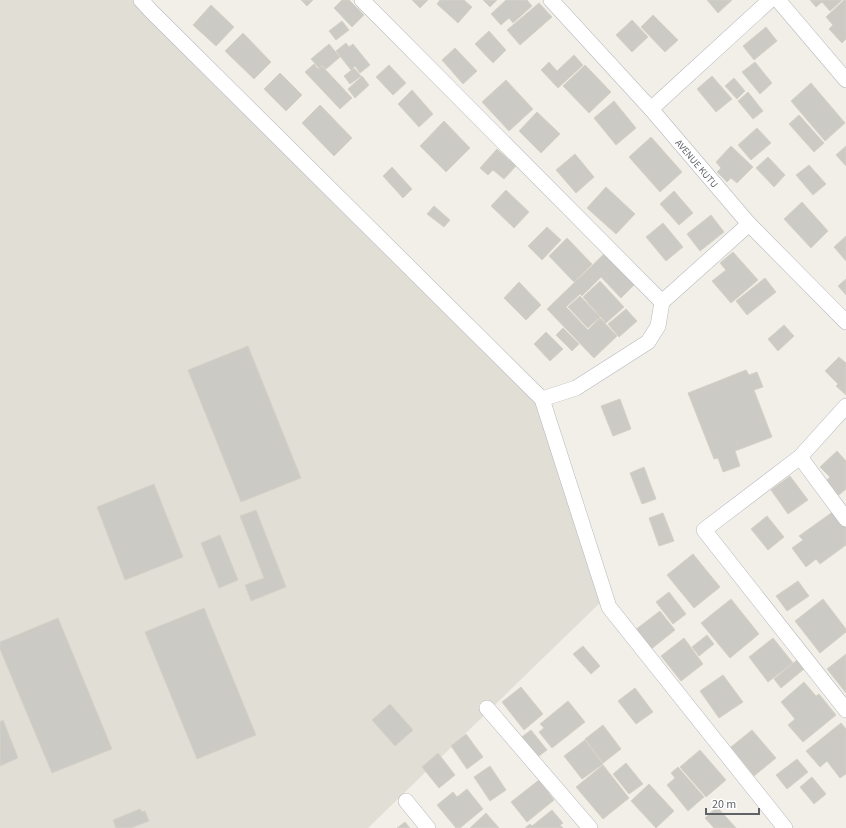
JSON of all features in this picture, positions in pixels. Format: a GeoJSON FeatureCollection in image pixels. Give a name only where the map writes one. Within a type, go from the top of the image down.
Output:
{"type":"FeatureCollection","features":[{"type":"Feature","properties":{"kind":"street"},"geometry":{"type":"LineString","coordinates":[[141,0],[542,399],[609,607],[785,828]]}},
{"type":"Feature","properties":{"kind":"street"},"geometry":{"type":"LineString","coordinates":[[362,0],[662,302]]}},
{"type":"Feature","properties":{"kind":"street","name":"AVENUE KUTU"},"geometry":{"type":"LineString","coordinates":[[551,0],[651,109],[750,224],[846,322]]}},
{"type":"Feature","properties":{"kind":"street"},"geometry":{"type":"LineString","coordinates":[[651,109],[770,0]]}},
{"type":"Feature","properties":{"kind":"street"},"geometry":{"type":"LineString","coordinates":[[778,0],[846,80]]}},
{"type":"Feature","properties":{"kind":"street"},"geometry":{"type":"LineString","coordinates":[[542,399],[576,388],[648,342],[658,326],[662,302],[750,224]]}},
{"type":"Feature","properties":{"kind":"street"},"geometry":{"type":"LineString","coordinates":[[846,406],[800,457],[704,530],[846,710]]}},
{"type":"Feature","properties":{"kind":"street"},"geometry":{"type":"LineString","coordinates":[[800,457],[846,519]]}},
{"type":"Feature","properties":{"kind":"street"},"geometry":{"type":"LineString","coordinates":[[487,708],[590,828]]}},
{"type":"Feature","properties":{"kind":"street"},"geometry":{"type":"LineString","coordinates":[[406,801],[428,828]]}},
{"type":"Feature","properties":{"kind":"shaded area"},"geometry":{"type":"Polygon","coordinates":[[[0,0],[148,0],[540,406],[607,596],[368,828],[0,828],[0,0]]]}},
{"type":"Feature","properties":{"kind":"building"},"geometry":{"type":"Polygon","coordinates":[[[301,0],[313,0],[307,6],[301,0]]]}},
{"type":"Feature","properties":{"kind":"building"},"geometry":{"type":"Polygon","coordinates":[[[342,0],[349,0],[364,15],[352,27],[334,8],[342,0]]]}},
{"type":"Feature","properties":{"kind":"building"},"geometry":{"type":"Polygon","coordinates":[[[412,0],[428,0],[420,8],[412,0]]]}},
{"type":"Feature","properties":{"kind":"building"},"geometry":{"type":"Polygon","coordinates":[[[440,0],[464,0],[472,7],[458,23],[437,4],[440,0]]]}},
{"type":"Feature","properties":{"kind":"building"},"geometry":{"type":"Polygon","coordinates":[[[483,0],[497,0],[490,7],[483,0]]]}},
{"type":"Feature","properties":{"kind":"building"},"geometry":{"type":"Polygon","coordinates":[[[506,0],[527,0],[532,6],[513,23],[509,18],[501,25],[491,14],[506,0]]]}},
{"type":"Feature","properties":{"kind":"building"},"geometry":{"type":"Polygon","coordinates":[[[707,0],[732,0],[718,13],[707,0]]]}},
{"type":"Feature","properties":{"kind":"building"},"geometry":{"type":"Polygon","coordinates":[[[810,0],[842,0],[830,11],[822,2],[816,7],[810,0]]]}},
{"type":"Feature","properties":{"kind":"building"},"geometry":{"type":"Polygon","coordinates":[[[844,0],[846,0],[846,39],[842,43],[829,29],[833,25],[826,17],[844,0]]]}},
{"type":"Feature","properties":{"kind":"building"},"geometry":{"type":"Polygon","coordinates":[[[539,3],[552,17],[520,45],[507,30],[539,3]]]}},
{"type":"Feature","properties":{"kind":"building"},"geometry":{"type":"Polygon","coordinates":[[[211,5],[234,27],[216,46],[193,25],[211,5]]]}},
{"type":"Feature","properties":{"kind":"building"},"geometry":{"type":"Polygon","coordinates":[[[653,15],[678,40],[665,52],[641,27],[653,15]]]}},
{"type":"Feature","properties":{"kind":"building"},"geometry":{"type":"Polygon","coordinates":[[[632,20],[648,37],[632,52],[616,35],[632,20]]]}},
{"type":"Feature","properties":{"kind":"building"},"geometry":{"type":"Polygon","coordinates":[[[342,21],[349,30],[336,40],[329,31],[342,21]]]}},
{"type":"Feature","properties":{"kind":"building"},"geometry":{"type":"Polygon","coordinates":[[[766,27],[777,41],[754,60],[743,46],[766,27]]]}},
{"type":"Feature","properties":{"kind":"building"},"geometry":{"type":"Polygon","coordinates":[[[489,31],[506,50],[493,63],[475,44],[489,31]]]}},
{"type":"Feature","properties":{"kind":"building"},"geometry":{"type":"Polygon","coordinates":[[[243,33],[271,62],[254,79],[225,51],[243,33]]]}},
{"type":"Feature","properties":{"kind":"building"},"geometry":{"type":"Polygon","coordinates":[[[346,43],[349,47],[353,44],[370,65],[360,73],[355,66],[351,70],[336,51],[346,43]]]}},
{"type":"Feature","properties":{"kind":"building"},"geometry":{"type":"Polygon","coordinates":[[[329,44],[340,57],[326,69],[322,65],[319,68],[311,59],[329,44]]]}},
{"type":"Feature","properties":{"kind":"building"},"geometry":{"type":"Polygon","coordinates":[[[455,48],[477,71],[463,84],[442,60],[455,48]]]}},
{"type":"Feature","properties":{"kind":"building"},"geometry":{"type":"Polygon","coordinates":[[[574,55],[583,65],[558,88],[541,70],[549,62],[557,71],[574,55]]]}},
{"type":"Feature","properties":{"kind":"building"},"geometry":{"type":"Polygon","coordinates":[[[755,62],[772,83],[760,94],[742,72],[755,62]]]}},
{"type":"Feature","properties":{"kind":"building"},"geometry":{"type":"Polygon","coordinates":[[[314,64],[318,69],[322,66],[352,98],[340,109],[305,72],[314,64]]]}},
{"type":"Feature","properties":{"kind":"building"},"geometry":{"type":"Polygon","coordinates":[[[389,65],[406,83],[393,95],[376,77],[389,65]]]}},
{"type":"Feature","properties":{"kind":"building"},"geometry":{"type":"Polygon","coordinates":[[[585,65],[611,92],[589,113],[563,86],[585,65]]]}},
{"type":"Feature","properties":{"kind":"building"},"geometry":{"type":"Polygon","coordinates":[[[354,68],[361,76],[350,84],[344,76],[354,68]]]}},
{"type":"Feature","properties":{"kind":"building"},"geometry":{"type":"Polygon","coordinates":[[[280,73],[302,95],[286,111],[264,89],[280,73]]]}},
{"type":"Feature","properties":{"kind":"building"},"geometry":{"type":"Polygon","coordinates":[[[362,76],[369,85],[355,98],[348,89],[362,76]]]}},
{"type":"Feature","properties":{"kind":"building"},"geometry":{"type":"Polygon","coordinates":[[[712,76],[732,99],[716,112],[697,89],[712,76]]]}},
{"type":"Feature","properties":{"kind":"building"},"geometry":{"type":"Polygon","coordinates":[[[734,78],[745,91],[737,99],[725,86],[734,78]]]}},
{"type":"Feature","properties":{"kind":"building"},"geometry":{"type":"Polygon","coordinates":[[[506,80],[533,109],[509,131],[482,102],[506,80]]]}},
{"type":"Feature","properties":{"kind":"building"},"geometry":{"type":"Polygon","coordinates":[[[811,83],[845,123],[825,141],[791,101],[811,83]]]}},
{"type":"Feature","properties":{"kind":"building"},"geometry":{"type":"Polygon","coordinates":[[[412,90],[433,114],[419,127],[398,104],[412,90]]]}},
{"type":"Feature","properties":{"kind":"building"},"geometry":{"type":"Polygon","coordinates":[[[748,92],[763,111],[753,119],[738,101],[748,92]]]}},
{"type":"Feature","properties":{"kind":"building"},"geometry":{"type":"Polygon","coordinates":[[[614,101],[636,128],[616,145],[594,118],[614,101]]]}},
{"type":"Feature","properties":{"kind":"building"},"geometry":{"type":"Polygon","coordinates":[[[320,105],[352,138],[334,156],[302,123],[320,105]]]}},
{"type":"Feature","properties":{"kind":"building"},"geometry":{"type":"Polygon","coordinates":[[[537,112],[560,134],[541,153],[519,131],[537,112]]]}},
{"type":"Feature","properties":{"kind":"building"},"geometry":{"type":"Polygon","coordinates":[[[799,115],[824,143],[814,152],[789,124],[799,115]]]}},
{"type":"Feature","properties":{"kind":"building"},"geometry":{"type":"Polygon","coordinates":[[[444,121],[470,148],[446,172],[420,146],[444,121]]]}},
{"type":"Feature","properties":{"kind":"building"},"geometry":{"type":"Polygon","coordinates":[[[757,128],[771,143],[751,160],[738,145],[757,128]]]}},
{"type":"Feature","properties":{"kind":"building"},"geometry":{"type":"Polygon","coordinates":[[[651,137],[682,172],[660,192],[629,157],[651,137]]]}},
{"type":"Feature","properties":{"kind":"building"},"geometry":{"type":"Polygon","coordinates":[[[731,146],[753,167],[737,183],[731,178],[727,182],[717,172],[721,168],[716,162],[731,146]]]}},
{"type":"Feature","properties":{"kind":"building"},"geometry":{"type":"Polygon","coordinates":[[[846,146],[846,166],[836,155],[846,146]]]}},
{"type":"Feature","properties":{"kind":"building"},"geometry":{"type":"Polygon","coordinates":[[[497,149],[516,166],[504,179],[493,170],[488,175],[480,168],[497,149]]]}},
{"type":"Feature","properties":{"kind":"building"},"geometry":{"type":"Polygon","coordinates":[[[575,154],[594,177],[576,193],[556,170],[575,154]]]}},
{"type":"Feature","properties":{"kind":"building"},"geometry":{"type":"Polygon","coordinates":[[[768,157],[785,175],[774,187],[756,168],[768,157]]]}},
{"type":"Feature","properties":{"kind":"building"},"geometry":{"type":"Polygon","coordinates":[[[809,165],[826,184],[813,195],[796,175],[809,165]]]}},
{"type":"Feature","properties":{"kind":"building"},"geometry":{"type":"Polygon","coordinates":[[[392,167],[412,189],[403,198],[383,176],[392,167]]]}},
{"type":"Feature","properties":{"kind":"building"},"geometry":{"type":"Polygon","coordinates":[[[606,187],[635,214],[616,234],[587,208],[606,187]]]}},
{"type":"Feature","properties":{"kind":"building"},"geometry":{"type":"Polygon","coordinates":[[[506,190],[529,212],[514,228],[491,206],[506,190]]]}},
{"type":"Feature","properties":{"kind":"building"},"geometry":{"type":"Polygon","coordinates":[[[674,191],[693,213],[679,225],[660,204],[674,191]]]}},
{"type":"Feature","properties":{"kind":"building"},"geometry":{"type":"Polygon","coordinates":[[[802,202],[828,231],[811,248],[784,219],[802,202]]]}},
{"type":"Feature","properties":{"kind":"building"},"geometry":{"type":"Polygon","coordinates":[[[434,206],[450,220],[444,227],[427,214],[434,206]]]}},
{"type":"Feature","properties":{"kind":"building"},"geometry":{"type":"Polygon","coordinates":[[[711,215],[724,232],[700,251],[687,234],[711,215]]]}},
{"type":"Feature","properties":{"kind":"building"},"geometry":{"type":"Polygon","coordinates":[[[663,223],[683,247],[666,261],[646,237],[663,223]]]}},
{"type":"Feature","properties":{"kind":"building"},"geometry":{"type":"Polygon","coordinates":[[[547,227],[561,240],[542,260],[528,246],[547,227]]]}},
{"type":"Feature","properties":{"kind":"building"},"geometry":{"type":"Polygon","coordinates":[[[846,236],[846,261],[834,247],[846,236]]]}},
{"type":"Feature","properties":{"kind":"building"},"geometry":{"type":"Polygon","coordinates":[[[567,238],[592,264],[574,282],[549,256],[567,238]]]}},
{"type":"Feature","properties":{"kind":"building"},"geometry":{"type":"Polygon","coordinates":[[[733,252],[758,280],[731,303],[712,281],[726,270],[720,263],[733,252]]]}},
{"type":"Feature","properties":{"kind":"building"},"geometry":{"type":"Polygon","coordinates":[[[605,253],[635,284],[621,298],[601,277],[582,296],[580,294],[566,307],[588,330],[600,318],[617,336],[594,358],[547,309],[605,253]]]}},
{"type":"Feature","properties":{"kind":"building"},"geometry":{"type":"Polygon","coordinates":[[[765,278],[776,292],[747,315],[736,301],[765,278]]]}},
{"type":"Feature","properties":{"kind":"building"},"geometry":{"type":"Polygon","coordinates":[[[846,279],[846,295],[838,286],[846,279]]]}},
{"type":"Feature","properties":{"kind":"building"},"geometry":{"type":"Polygon","coordinates":[[[600,281],[624,307],[606,323],[583,297],[600,281]]]}},
{"type":"Feature","properties":{"kind":"building"},"geometry":{"type":"Polygon","coordinates":[[[519,282],[541,305],[526,320],[504,298],[519,282]]]}},
{"type":"Feature","properties":{"kind":"building"},"geometry":{"type":"Polygon","coordinates":[[[580,296],[600,317],[588,328],[568,307],[580,296]]]}},
{"type":"Feature","properties":{"kind":"building"},"geometry":{"type":"Polygon","coordinates":[[[626,309],[637,321],[619,337],[608,324],[626,309]]]}},
{"type":"Feature","properties":{"kind":"building"},"geometry":{"type":"Polygon","coordinates":[[[784,325],[794,336],[778,351],[768,339],[784,325]]]}},
{"type":"Feature","properties":{"kind":"building"},"geometry":{"type":"Polygon","coordinates":[[[563,328],[579,344],[572,351],[556,335],[563,328]]]}},
{"type":"Feature","properties":{"kind":"building"},"geometry":{"type":"Polygon","coordinates":[[[546,332],[563,349],[550,361],[534,344],[546,332]]]}},
{"type":"Feature","properties":{"kind":"building"},"geometry":{"type":"Polygon","coordinates":[[[248,346],[301,478],[241,502],[188,370],[248,346]]]}},
{"type":"Feature","properties":{"kind":"building"},"geometry":{"type":"Polygon","coordinates":[[[839,357],[846,363],[846,395],[836,386],[838,384],[825,371],[839,357]]]}},
{"type":"Feature","properties":{"kind":"building"},"geometry":{"type":"Polygon","coordinates":[[[746,370],[749,375],[757,372],[763,387],[754,390],[772,437],[735,451],[740,466],[723,472],[718,458],[714,459],[688,393],[746,370]]]}},
{"type":"Feature","properties":{"kind":"building"},"geometry":{"type":"Polygon","coordinates":[[[620,399],[631,429],[613,436],[601,406],[620,399]]]}},
{"type":"Feature","properties":{"kind":"building"},"geometry":{"type":"Polygon","coordinates":[[[837,451],[846,461],[846,489],[839,495],[826,481],[830,477],[820,467],[837,451]]]}},
{"type":"Feature","properties":{"kind":"building"},"geometry":{"type":"Polygon","coordinates":[[[644,467],[656,499],[642,504],[630,473],[644,467]]]}},
{"type":"Feature","properties":{"kind":"building"},"geometry":{"type":"Polygon","coordinates":[[[790,476],[808,500],[788,514],[771,490],[790,476]]]}},
{"type":"Feature","properties":{"kind":"building"},"geometry":{"type":"Polygon","coordinates":[[[154,484],[183,557],[125,580],[97,507],[154,484]]]}},
{"type":"Feature","properties":{"kind":"building"},"geometry":{"type":"Polygon","coordinates":[[[256,510],[286,587],[251,601],[245,585],[264,578],[240,516],[256,510]]]}},
{"type":"Feature","properties":{"kind":"building"},"geometry":{"type":"Polygon","coordinates":[[[834,511],[846,527],[846,545],[820,564],[816,559],[806,567],[792,548],[803,540],[799,536],[834,511]]]}},
{"type":"Feature","properties":{"kind":"building"},"geometry":{"type":"Polygon","coordinates":[[[663,513],[674,541],[659,546],[649,518],[663,513]]]}},
{"type":"Feature","properties":{"kind":"building"},"geometry":{"type":"Polygon","coordinates":[[[767,516],[784,537],[768,550],[751,529],[767,516]]]}},
{"type":"Feature","properties":{"kind":"building"},"geometry":{"type":"Polygon","coordinates":[[[220,535],[238,580],[219,588],[201,543],[220,535]]]}},
{"type":"Feature","properties":{"kind":"building"},"geometry":{"type":"Polygon","coordinates":[[[693,554],[720,587],[694,608],[667,575],[693,554]]]}},
{"type":"Feature","properties":{"kind":"building"},"geometry":{"type":"Polygon","coordinates":[[[798,581],[809,596],[787,611],[776,596],[798,581]]]}},
{"type":"Feature","properties":{"kind":"building"},"geometry":{"type":"Polygon","coordinates":[[[669,592],[686,614],[673,624],[656,602],[669,592]]]}},
{"type":"Feature","properties":{"kind":"building"},"geometry":{"type":"Polygon","coordinates":[[[731,599],[759,634],[730,658],[701,623],[731,599]]]}},
{"type":"Feature","properties":{"kind":"building"},"geometry":{"type":"Polygon","coordinates":[[[823,599],[846,629],[846,632],[820,653],[795,621],[823,599]]]}},
{"type":"Feature","properties":{"kind":"building"},"geometry":{"type":"Polygon","coordinates":[[[204,608],[256,735],[197,759],[145,632],[204,608]]]}},
{"type":"Feature","properties":{"kind":"building"},"geometry":{"type":"Polygon","coordinates":[[[660,611],[675,630],[650,650],[635,630],[660,611]]]}},
{"type":"Feature","properties":{"kind":"building"},"geometry":{"type":"Polygon","coordinates":[[[58,618],[112,749],[52,773],[0,649],[0,642],[58,618]]]}},
{"type":"Feature","properties":{"kind":"building"},"geometry":{"type":"Polygon","coordinates":[[[707,635],[714,644],[699,656],[692,647],[707,635]]]}},
{"type":"Feature","properties":{"kind":"building"},"geometry":{"type":"Polygon","coordinates":[[[684,638],[703,664],[681,681],[661,656],[684,638]]]}},
{"type":"Feature","properties":{"kind":"building"},"geometry":{"type":"Polygon","coordinates":[[[773,638],[793,663],[768,682],[749,657],[773,638]]]}},
{"type":"Feature","properties":{"kind":"building"},"geometry":{"type":"Polygon","coordinates":[[[583,646],[600,666],[591,674],[573,654],[583,646]]]}},
{"type":"Feature","properties":{"kind":"building"},"geometry":{"type":"Polygon","coordinates":[[[846,654],[846,693],[827,669],[846,654]]]}},
{"type":"Feature","properties":{"kind":"building"},"geometry":{"type":"Polygon","coordinates":[[[797,660],[804,669],[781,688],[774,679],[797,660]]]}},
{"type":"Feature","properties":{"kind":"building"},"geometry":{"type":"Polygon","coordinates":[[[723,675],[743,702],[719,718],[700,691],[723,675]]]}},
{"type":"Feature","properties":{"kind":"building"},"geometry":{"type":"Polygon","coordinates":[[[804,682],[816,696],[819,694],[836,715],[803,742],[788,725],[795,719],[781,702],[804,682]]]}},
{"type":"Feature","properties":{"kind":"building"},"geometry":{"type":"Polygon","coordinates":[[[521,687],[543,714],[524,730],[502,702],[521,687]]]}},
{"type":"Feature","properties":{"kind":"building"},"geometry":{"type":"Polygon","coordinates":[[[635,688],[653,712],[636,724],[618,701],[635,688]]]}},
{"type":"Feature","properties":{"kind":"building"},"geometry":{"type":"Polygon","coordinates":[[[568,701],[585,722],[552,748],[539,732],[544,728],[540,724],[568,701]]]}},
{"type":"Feature","properties":{"kind":"building"},"geometry":{"type":"Polygon","coordinates":[[[390,704],[413,730],[395,746],[372,720],[390,704]]]}},
{"type":"Feature","properties":{"kind":"building"},"geometry":{"type":"Polygon","coordinates":[[[3,720],[18,758],[0,766],[0,722],[3,720]]]}},
{"type":"Feature","properties":{"kind":"building"},"geometry":{"type":"Polygon","coordinates":[[[841,723],[846,729],[846,774],[840,778],[827,761],[820,767],[806,751],[841,723]]]}},
{"type":"Feature","properties":{"kind":"building"},"geometry":{"type":"Polygon","coordinates":[[[603,725],[621,749],[603,763],[585,739],[603,725]]]}},
{"type":"Feature","properties":{"kind":"building"},"geometry":{"type":"Polygon","coordinates":[[[531,730],[547,750],[535,759],[519,739],[531,730]]]}},
{"type":"Feature","properties":{"kind":"building"},"geometry":{"type":"Polygon","coordinates":[[[752,730],[776,758],[754,776],[731,747],[752,730]]]}},
{"type":"Feature","properties":{"kind":"building"},"geometry":{"type":"Polygon","coordinates":[[[466,734],[483,757],[467,769],[451,746],[466,734]]]}},
{"type":"Feature","properties":{"kind":"building"},"geometry":{"type":"Polygon","coordinates":[[[585,740],[603,764],[582,779],[564,756],[585,740]]]}},
{"type":"Feature","properties":{"kind":"building"},"geometry":{"type":"Polygon","coordinates":[[[700,750],[726,780],[706,797],[680,767],[700,750]]]}},
{"type":"Feature","properties":{"kind":"building"},"geometry":{"type":"Polygon","coordinates":[[[438,753],[455,775],[439,788],[422,767],[438,753]]]}},
{"type":"Feature","properties":{"kind":"building"},"geometry":{"type":"Polygon","coordinates":[[[797,759],[808,772],[787,789],[776,775],[797,759]]]}},
{"type":"Feature","properties":{"kind":"building"},"geometry":{"type":"Polygon","coordinates":[[[626,763],[643,784],[629,794],[613,774],[626,763]]]}},
{"type":"Feature","properties":{"kind":"building"},"geometry":{"type":"Polygon","coordinates":[[[603,765],[629,798],[603,819],[576,787],[603,765]]]}},
{"type":"Feature","properties":{"kind":"building"},"geometry":{"type":"Polygon","coordinates":[[[490,766],[506,790],[490,801],[474,777],[490,766]]]}},
{"type":"Feature","properties":{"kind":"building"},"geometry":{"type":"Polygon","coordinates":[[[678,767],[704,797],[688,811],[667,785],[675,778],[671,773],[678,767]]]}},
{"type":"Feature","properties":{"kind":"building"},"geometry":{"type":"Polygon","coordinates":[[[812,777],[826,794],[814,804],[800,787],[812,777]]]}},
{"type":"Feature","properties":{"kind":"building"},"geometry":{"type":"Polygon","coordinates":[[[539,780],[554,800],[527,822],[511,802],[539,780]]]}},
{"type":"Feature","properties":{"kind":"building"},"geometry":{"type":"Polygon","coordinates":[[[649,784],[674,811],[656,828],[631,801],[649,784]]]}},
{"type":"Feature","properties":{"kind":"building"},"geometry":{"type":"Polygon","coordinates":[[[467,789],[483,809],[460,828],[456,828],[437,805],[453,792],[457,797],[467,789]]]}},
{"type":"Feature","properties":{"kind":"building"},"geometry":{"type":"Polygon","coordinates":[[[717,807],[736,828],[714,828],[705,818],[717,807]]]}},
{"type":"Feature","properties":{"kind":"building"},"geometry":{"type":"Polygon","coordinates":[[[140,809],[142,812],[145,811],[149,821],[131,828],[116,828],[113,820],[140,809]]]}},
{"type":"Feature","properties":{"kind":"building"},"geometry":{"type":"Polygon","coordinates":[[[552,810],[563,823],[560,825],[563,828],[525,828],[530,824],[532,826],[552,810]]]}},
{"type":"Feature","properties":{"kind":"building"},"geometry":{"type":"Polygon","coordinates":[[[486,813],[499,828],[470,828],[486,813]]]}},
{"type":"Feature","properties":{"kind":"building"},"geometry":{"type":"Polygon","coordinates":[[[405,822],[410,828],[397,828],[405,822]]]}}]}
